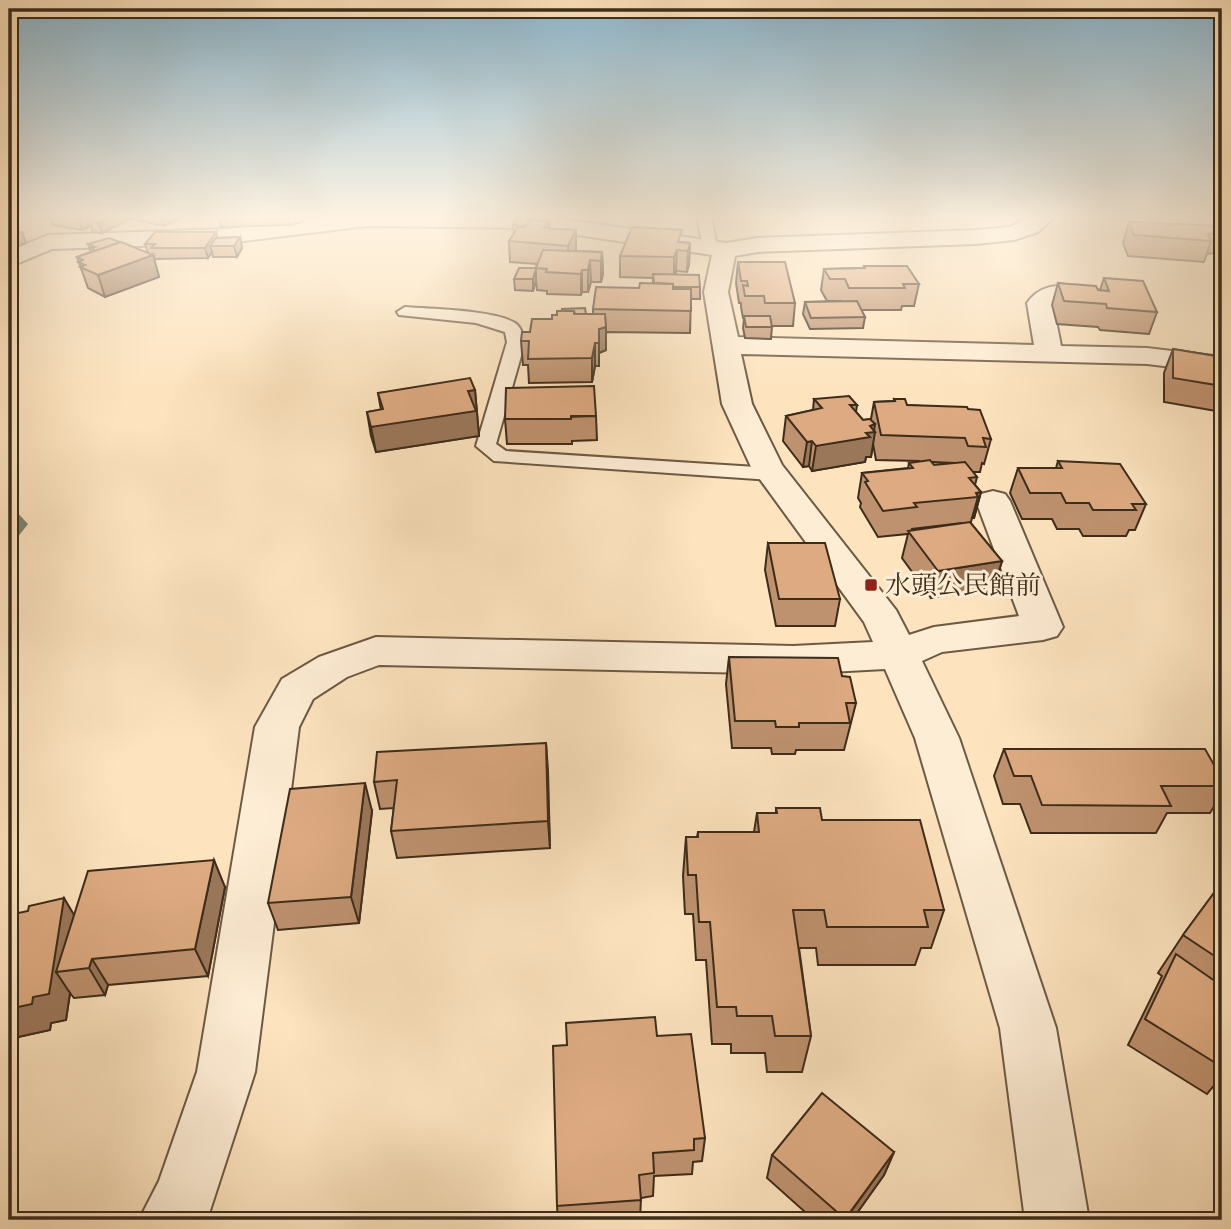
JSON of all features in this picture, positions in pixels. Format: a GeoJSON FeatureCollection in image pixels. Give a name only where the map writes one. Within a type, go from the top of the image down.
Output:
{"type":"FeatureCollection","features":[{"type":"Feature","properties":{"kind":"street"},"geometry":{"type":"LineString","coordinates":[[719,272],[716,292],[737,404],[772,474],[882,619],[937,738],[1028,1028],[1058,1220]]}},
{"type":"Feature","properties":{"kind":"street"},"geometry":{"type":"LineString","coordinates":[[1049,354],[1040,303],[1049,295],[1065,293]]}},
{"type":"Feature","properties":{"kind":"street"},"geometry":{"type":"LineString","coordinates":[[727,345],[1147,356],[1222,365]]}},
{"type":"Feature","properties":{"kind":"street"},"geometry":{"type":"LineString","coordinates":[[171,1220],[184,1199],[226,1072],[277,727],[297,689],[332,667],[376,651],[793,660],[899,655],[934,640],[982,632],[1042,627],[993,501]]}},
{"type":"Feature","properties":{"kind":"lane"},"geometry":{"type":"LineString","coordinates":[[405,312],[507,325],[514,332],[516,342],[486,446],[501,457],[772,474]]}},
{"type":"Feature","properties":{"kind":"building"},"geometry":{"type":"Polygon","coordinates":[[[517,272],[535,272],[533,279],[514,279],[517,272]]]}},
{"type":"Feature","properties":{"kind":"building"},"geometry":{"type":"Polygon","coordinates":[[[740,272],[788,272],[795,303],[765,303],[764,296],[745,296],[743,285],[748,286],[747,281],[741,281],[740,272]]]}},
{"type":"Feature","properties":{"kind":"building"},"geometry":{"type":"Polygon","coordinates":[[[826,272],[911,272],[919,284],[903,284],[905,288],[849,288],[845,279],[830,279],[826,272]]]}},
{"type":"Feature","properties":{"kind":"building"},"geometry":{"type":"Polygon","coordinates":[[[653,274],[699,275],[700,287],[673,287],[673,284],[654,283],[653,274]]]}},
{"type":"Feature","properties":{"kind":"building"},"geometry":{"type":"Polygon","coordinates":[[[1104,278],[1143,281],[1157,312],[1064,301],[1058,283],[1096,286],[1098,290],[1109,291],[1104,278]]]}},
{"type":"Feature","properties":{"kind":"building"},"geometry":{"type":"Polygon","coordinates":[[[640,283],[673,284],[673,289],[691,289],[691,311],[593,309],[596,287],[639,288],[640,283]]]}},
{"type":"Feature","properties":{"kind":"building"},"geometry":{"type":"Polygon","coordinates":[[[857,301],[865,317],[811,318],[805,302],[857,301]]]}},
{"type":"Feature","properties":{"kind":"building"},"geometry":{"type":"Polygon","coordinates":[[[585,308],[586,314],[562,311],[562,309],[585,308]]]}},
{"type":"Feature","properties":{"kind":"building"},"geometry":{"type":"Polygon","coordinates":[[[557,311],[605,314],[606,327],[599,329],[599,343],[595,343],[592,358],[528,359],[529,341],[521,341],[522,332],[530,332],[532,319],[552,319],[552,315],[557,315],[557,311]]]}},
{"type":"Feature","properties":{"kind":"building"},"geometry":{"type":"Polygon","coordinates":[[[744,316],[770,316],[772,327],[746,327],[744,316]]]}},
{"type":"Feature","properties":{"kind":"building"},"geometry":{"type":"Polygon","coordinates":[[[1173,349],[1222,357],[1222,386],[1173,378],[1173,349]]]}},
{"type":"Feature","properties":{"kind":"building"},"geometry":{"type":"Polygon","coordinates":[[[470,378],[475,390],[468,391],[476,411],[371,427],[367,412],[383,409],[378,393],[470,378]]]}},
{"type":"Feature","properties":{"kind":"building"},"geometry":{"type":"Polygon","coordinates":[[[594,386],[596,416],[571,416],[571,419],[505,419],[506,388],[594,386]]]}},
{"type":"Feature","properties":{"kind":"building"},"geometry":{"type":"Polygon","coordinates":[[[849,396],[857,405],[850,405],[863,420],[870,419],[875,424],[870,426],[875,432],[866,433],[870,437],[816,446],[812,441],[807,442],[786,416],[822,408],[814,399],[849,396]]]}},
{"type":"Feature","properties":{"kind":"building"},"geometry":{"type":"Polygon","coordinates":[[[894,399],[905,399],[907,405],[967,407],[980,410],[991,439],[983,438],[986,447],[968,446],[965,438],[881,435],[874,402],[895,401],[894,399]]]}},
{"type":"Feature","properties":{"kind":"building"},"geometry":{"type":"Polygon","coordinates":[[[930,460],[934,465],[965,462],[977,477],[969,478],[981,492],[976,493],[978,497],[914,503],[917,507],[883,511],[862,473],[913,468],[909,463],[930,460]]]}},
{"type":"Feature","properties":{"kind":"building"},"geometry":{"type":"Polygon","coordinates":[[[1058,461],[1120,464],[1146,504],[1132,504],[1136,510],[1093,510],[1089,503],[1066,503],[1061,493],[1030,493],[1018,468],[1062,468],[1058,461]]]}},
{"type":"Feature","properties":{"kind":"building"},"geometry":{"type":"Polygon","coordinates":[[[970,522],[1002,561],[938,571],[908,531],[970,522]]]}},
{"type":"Feature","properties":{"kind":"building"},"geometry":{"type":"Polygon","coordinates":[[[768,543],[825,543],[840,599],[779,599],[768,543]]]}},
{"type":"Feature","properties":{"kind":"building"},"geometry":{"type":"Polygon","coordinates":[[[729,657],[838,658],[842,676],[850,677],[856,703],[846,703],[850,723],[799,723],[799,727],[776,727],[775,721],[735,721],[729,657]]]}},
{"type":"Feature","properties":{"kind":"building"},"geometry":{"type":"Polygon","coordinates":[[[546,743],[548,821],[391,831],[397,780],[374,782],[377,752],[546,743]]]}},
{"type":"Feature","properties":{"kind":"building"},"geometry":{"type":"Polygon","coordinates":[[[1004,749],[1205,749],[1222,779],[1222,786],[1161,786],[1171,806],[1042,805],[1031,776],[1014,776],[1004,749]]]}},
{"type":"Feature","properties":{"kind":"building"},"geometry":{"type":"Polygon","coordinates":[[[365,783],[351,897],[268,903],[290,789],[365,783]]]}},
{"type":"Feature","properties":{"kind":"building"},"geometry":{"type":"Polygon","coordinates":[[[776,808],[820,808],[822,820],[920,820],[944,910],[924,910],[928,927],[827,927],[824,910],[793,910],[811,1036],[775,1036],[772,1016],[737,1016],[736,1007],[717,1007],[710,922],[699,922],[696,875],[688,875],[686,837],[698,837],[698,832],[759,832],[757,813],[777,813],[776,808]]]}},
{"type":"Feature","properties":{"kind":"building"},"geometry":{"type":"Polygon","coordinates":[[[214,860],[195,949],[92,959],[89,968],[56,972],[88,871],[214,860]]]}},
{"type":"Feature","properties":{"kind":"building"},"geometry":{"type":"Polygon","coordinates":[[[1222,882],[1222,961],[1183,935],[1222,882]]]}},
{"type":"Feature","properties":{"kind":"building"},"geometry":{"type":"Polygon","coordinates":[[[64,898],[49,994],[33,997],[32,1004],[9,1009],[9,915],[28,911],[29,906],[64,898]]]}},
{"type":"Feature","properties":{"kind":"building"},"geometry":{"type":"Polygon","coordinates":[[[1176,954],[1222,986],[1222,1067],[1145,1019],[1176,954]]]}},
{"type":"Feature","properties":{"kind":"building"},"geometry":{"type":"Polygon","coordinates":[[[655,1017],[657,1036],[691,1034],[705,1138],[694,1139],[694,1150],[653,1153],[654,1173],[639,1175],[641,1200],[557,1206],[553,1046],[567,1045],[566,1023],[655,1017]]]}},
{"type":"Feature","properties":{"kind":"building"},"geometry":{"type":"Polygon","coordinates":[[[822,1093],[894,1152],[845,1219],[772,1155],[822,1093]]]}},
{"type":"Feature","properties":{"kind":"waterway"},"geometry":{"type":"LineString","coordinates":[[9,511],[22,524],[9,539]]}},
{"type":"Feature","properties":{"kind":"place","name":"水頭公民館前"},"geometry":{"type":"Point","coordinates":[871,585]}}]}
